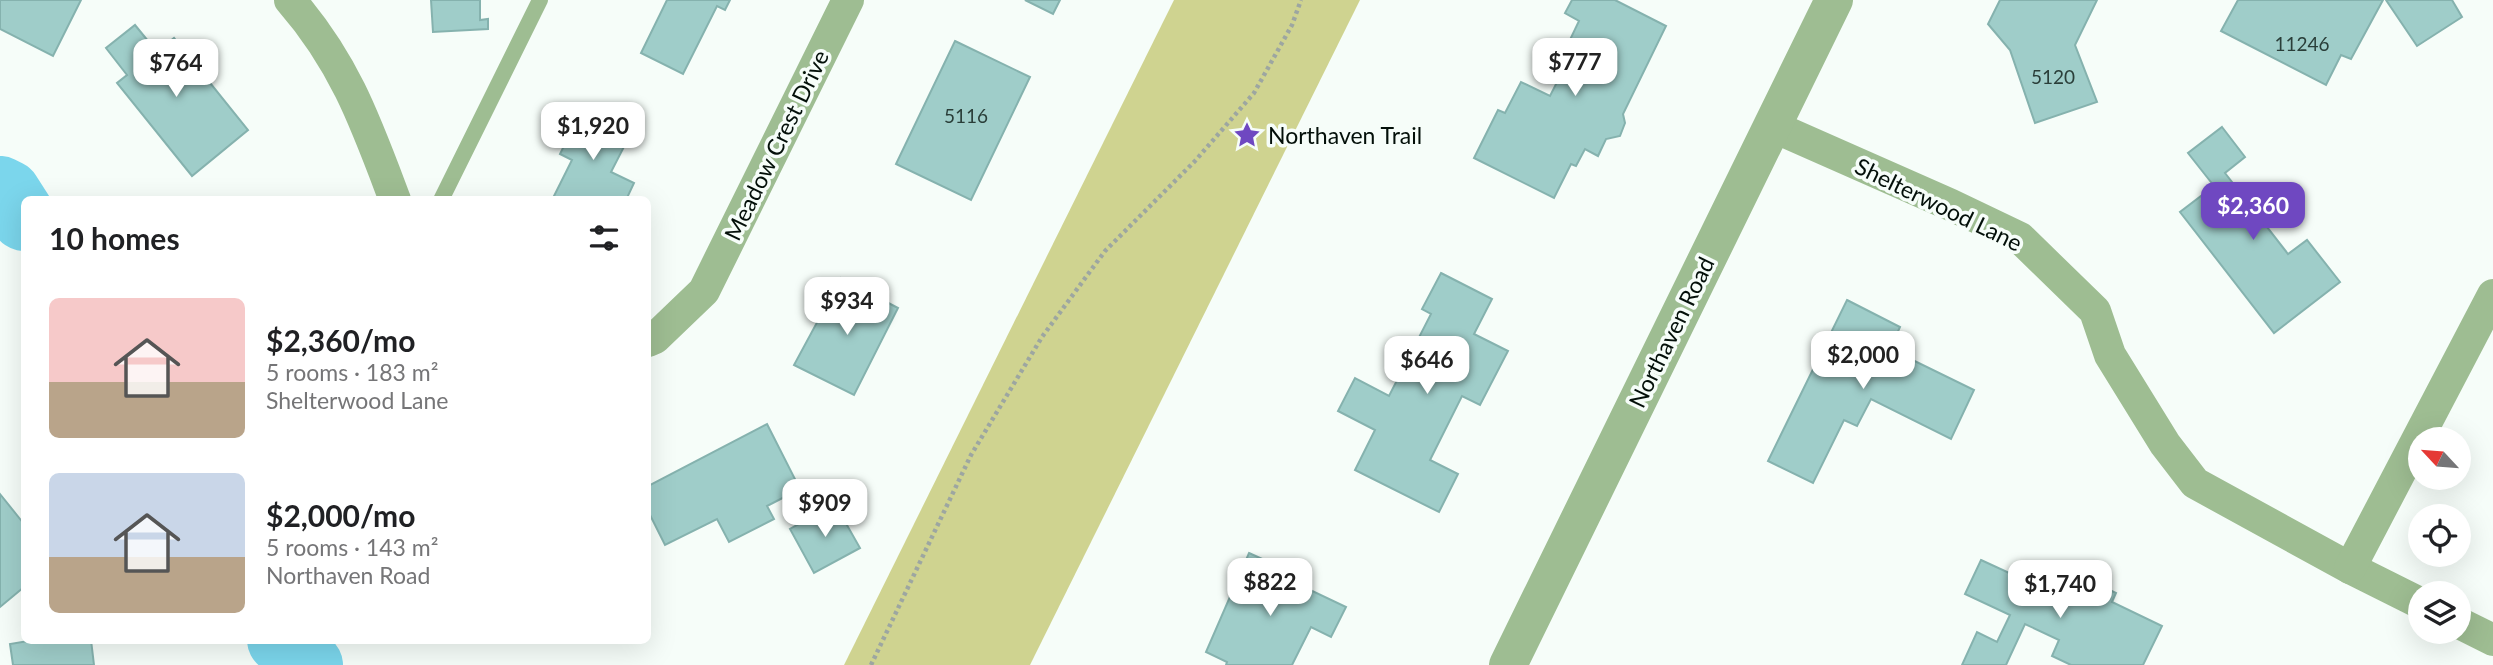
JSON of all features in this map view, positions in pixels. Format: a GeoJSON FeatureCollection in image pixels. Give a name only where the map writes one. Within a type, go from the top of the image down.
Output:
{"type":"FeatureCollection","features":[{"type":"Feature","properties":{"kind":"street"},"geometry":{"type":"LineString","coordinates":[[290,0],[339,66],[364,116],[394,196]]}},
{"type":"Feature","properties":{"kind":"street","name":"Meadow Crest Drive"},"geometry":{"type":"LineString","coordinates":[[651,340],[704,291],[848,0]]}},
{"type":"Feature","properties":{"kind":"street","name":"Northaven Road"},"geometry":{"type":"LineString","coordinates":[[1508,665],[1835,0]]}},
{"type":"Feature","properties":{"kind":"street","name":"Shelterwood Lane"},"geometry":{"type":"LineString","coordinates":[[1772,126],[2020,238],[2095,311],[2110,355],[2165,444],[2195,483],[2408,597]]}},
{"type":"Feature","properties":{"kind":"street"},"geometry":{"type":"LineString","coordinates":[[2350,568],[2493,295]]}},
{"type":"Feature","properties":{"kind":"street"},"geometry":{"type":"LineString","coordinates":[[2471,629],[2493,640]]}},
{"type":"Feature","properties":{"kind":"lane"},"geometry":{"type":"LineString","coordinates":[[443,196],[540,0]]}},
{"type":"Feature","properties":{"kind":"path"},"geometry":{"type":"LineString","coordinates":[[871,665],[971,455],[1042,337],[1105,251],[1195,161],[1255,93],[1292,25],[1301,0]]}},
{"type":"Feature","properties":{"kind":"green space"},"geometry":{"type":"Polygon","coordinates":[[[1174,0],[1360,0],[1030,665],[844,665],[1174,0]]]}},
{"type":"Feature","properties":{"kind":"building"},"geometry":{"type":"Polygon","coordinates":[[[0,0],[81,0],[53,56],[0,29],[0,0]]]}},
{"type":"Feature","properties":{"kind":"building"},"geometry":{"type":"Polygon","coordinates":[[[431,0],[480,0],[480,20],[488,19],[488,29],[433,32],[431,0]]]}},
{"type":"Feature","properties":{"kind":"building"},"geometry":{"type":"Polygon","coordinates":[[[667,0],[730,0],[725,10],[717,6],[683,74],[641,53],[667,0]]]}},
{"type":"Feature","properties":{"kind":"building"},"geometry":{"type":"Polygon","coordinates":[[[1025,0],[1060,0],[1053,14],[1025,0]]]}},
{"type":"Feature","properties":{"kind":"building"},"geometry":{"type":"Polygon","coordinates":[[[1572,0],[1615,0],[1666,26],[1623,114],[1625,123],[1620,136],[1606,139],[1598,156],[1585,149],[1576,166],[1571,164],[1554,198],[1474,158],[1498,110],[1505,113],[1521,82],[1550,96],[1575,47],[1568,44],[1579,21],[1565,13],[1572,0]]]}},
{"type":"Feature","properties":{"kind":"building"},"geometry":{"type":"Polygon","coordinates":[[[2000,0],[2097,0],[2075,45],[2097,102],[2035,123],[2010,50],[1988,24],[2000,0]]]}},
{"type":"Feature","properties":{"kind":"building"},"geometry":{"type":"Polygon","coordinates":[[[2238,0],[2383,0],[2351,59],[2341,55],[2326,85],[2221,31],[2238,0]]]}},
{"type":"Feature","properties":{"kind":"building"},"geometry":{"type":"Polygon","coordinates":[[[2386,0],[2452,0],[2462,17],[2417,46],[2386,0]]]}},
{"type":"Feature","properties":{"kind":"building"},"geometry":{"type":"Polygon","coordinates":[[[135,25],[157,52],[174,38],[248,130],[192,176],[117,83],[127,75],[106,48],[135,25]]]}},
{"type":"Feature","properties":{"kind":"building"},"geometry":{"type":"Polygon","coordinates":[[[955,41],[1030,77],[971,200],[896,164],[955,41]]]}},
{"type":"Feature","properties":{"kind":"building"},"geometry":{"type":"Polygon","coordinates":[[[581,111],[630,135],[611,172],[634,183],[628,196],[554,196],[572,160],[560,154],[581,111]]]}},
{"type":"Feature","properties":{"kind":"building"},"geometry":{"type":"Polygon","coordinates":[[[2222,127],[2245,157],[2225,173],[2288,254],[2307,240],[2340,282],[2274,333],[2180,212],[2214,186],[2188,153],[2222,127]]]}},
{"type":"Feature","properties":{"kind":"building"},"geometry":{"type":"Polygon","coordinates":[[[1441,273],[1492,299],[1474,334],[1508,351],[1480,405],[1462,396],[1430,460],[1458,474],[1439,512],[1355,470],[1375,430],[1338,411],[1355,378],[1389,396],[1431,314],[1422,309],[1441,273]]]}},
{"type":"Feature","properties":{"kind":"building"},"geometry":{"type":"Polygon","coordinates":[[[841,278],[898,308],[854,395],[794,365],[841,278]]]}},
{"type":"Feature","properties":{"kind":"building"},"geometry":{"type":"Polygon","coordinates":[[[1847,300],[1900,327],[1890,349],[1974,390],[1951,439],[1871,399],[1857,426],[1844,420],[1813,483],[1768,461],[1847,300]]]}},
{"type":"Feature","properties":{"kind":"building"},"geometry":{"type":"Polygon","coordinates":[[[767,424],[800,489],[767,506],[774,519],[729,542],[717,519],[665,545],[651,517],[651,484],[767,424]]]}},
{"type":"Feature","properties":{"kind":"building"},"geometry":{"type":"Polygon","coordinates":[[[0,494],[21,520],[21,590],[0,607],[0,494]]]}},
{"type":"Feature","properties":{"kind":"building"},"geometry":{"type":"Polygon","coordinates":[[[835,504],[860,548],[814,573],[790,529],[835,504]]]}},
{"type":"Feature","properties":{"kind":"building"},"geometry":{"type":"Polygon","coordinates":[[[1249,553],[1269,562],[1266,569],[1346,607],[1331,637],[1311,627],[1292,665],[1226,665],[1227,662],[1206,652],[1249,553]]]}},
{"type":"Feature","properties":{"kind":"building"},"geometry":{"type":"Polygon","coordinates":[[[1981,560],[2033,584],[2042,567],[2079,585],[2083,577],[2116,593],[2112,602],[2162,626],[2143,665],[2071,665],[2052,656],[2059,640],[2025,624],[2006,665],[1962,665],[1977,632],[1997,642],[2010,615],[1965,594],[1981,560]]]}},
{"type":"Feature","properties":{"kind":"building"},"geometry":{"type":"Polygon","coordinates":[[[10,644],[91,644],[94,665],[13,665],[10,644]]]}},
{"type":"Feature","properties":{"kind":"waterway"},"geometry":{"type":"LineString","coordinates":[[0,189],[8,193],[21,213]]}},
{"type":"Feature","properties":{"kind":"waterway"},"geometry":{"type":"LineString","coordinates":[[285,644],[310,665]]}},
{"type":"Feature","properties":{"kind":"place","name":"Northaven Trail"},"geometry":{"type":"Point","coordinates":[1247,135]}}]}
